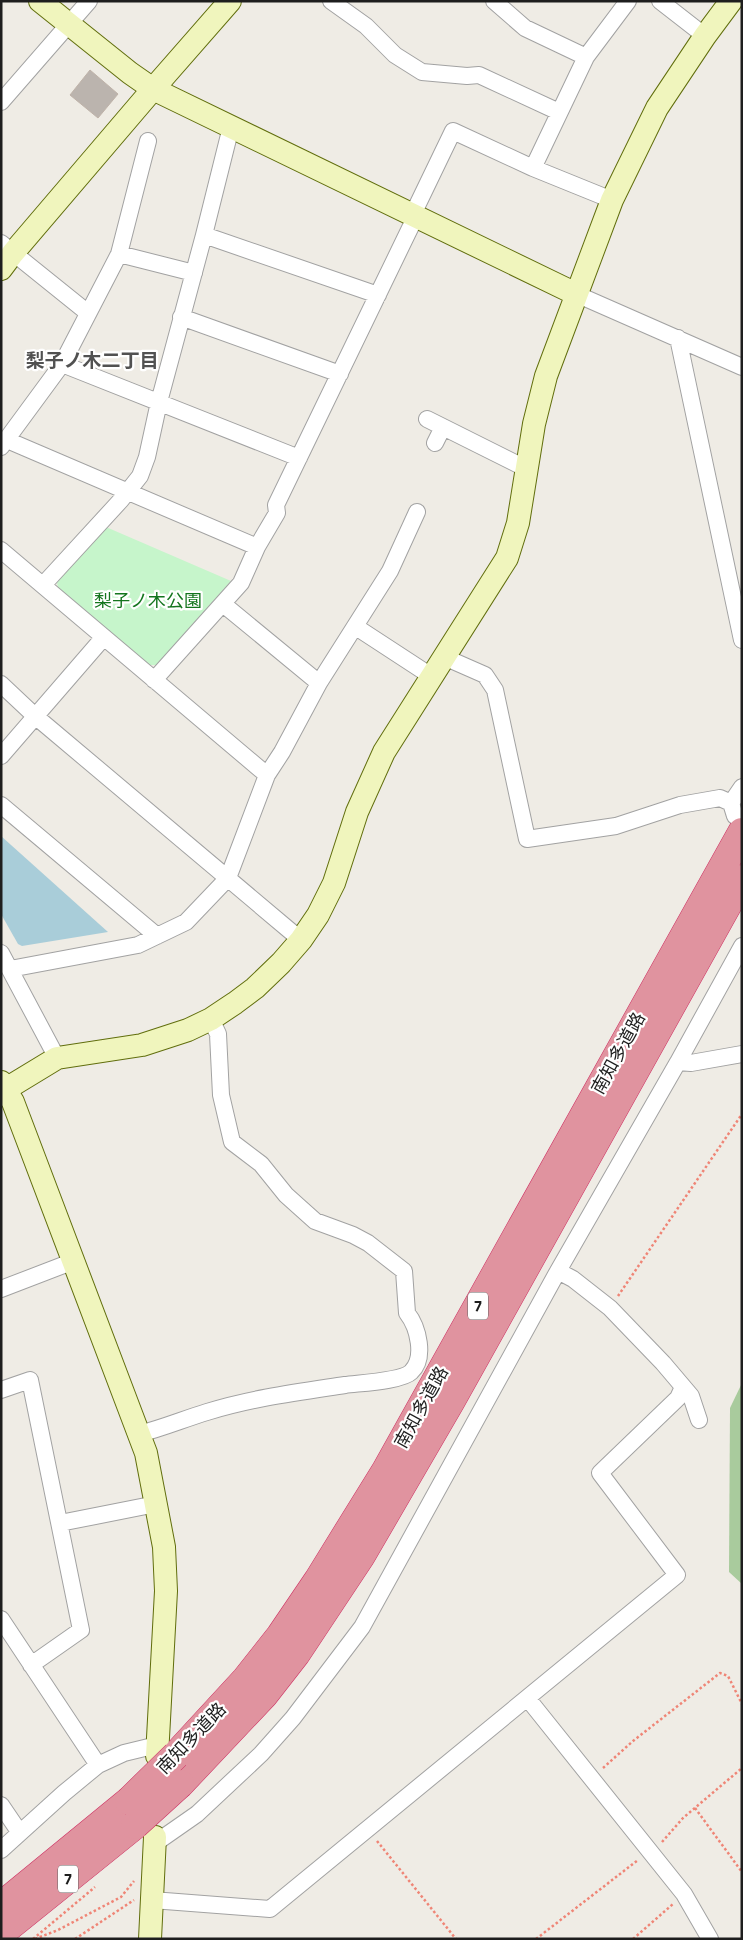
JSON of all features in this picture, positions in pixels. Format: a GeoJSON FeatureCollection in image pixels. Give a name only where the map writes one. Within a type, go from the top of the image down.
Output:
{"type":"FeatureCollection","features":[{"type":"Feature","properties":{"kind":"highway","name":"南知多道路"},"geometry":{"type":"LineString","coordinates":[[1,1906],[143,1827],[163,1752],[246,1679],[280,1636],[318,1580],[386,1470],[736,817]]}},
{"type":"Feature","properties":{"kind":"highway","name":"南知多道路"},"geometry":{"type":"LineString","coordinates":[[1,1933],[143,1827],[269,1688],[296,1654],[362,1556],[451,1401],[742,880]]}},
{"type":"Feature","properties":{"kind":"street"},"geometry":{"type":"LineString","coordinates":[[40,1],[152,89],[576,294],[742,366]]}},
{"type":"Feature","properties":{"kind":"street"},"geometry":{"type":"LineString","coordinates":[[1,102],[89,1]]}},
{"type":"Feature","properties":{"kind":"street"},"geometry":{"type":"LineString","coordinates":[[88,313],[5,255],[230,1]]}},
{"type":"Feature","properties":{"kind":"street"},"geometry":{"type":"LineString","coordinates":[[331,1],[366,26],[395,55],[422,72],[467,76],[479,75],[558,112]]}},
{"type":"Feature","properties":{"kind":"street"},"geometry":{"type":"LineString","coordinates":[[494,1],[525,28],[586,57]]}},
{"type":"Feature","properties":{"kind":"street"},"geometry":{"type":"LineString","coordinates":[[532,168],[586,57],[628,1]]}},
{"type":"Feature","properties":{"kind":"street"},"geometry":{"type":"LineString","coordinates":[[660,1],[705,36]]}},
{"type":"Feature","properties":{"kind":"street"},"geometry":{"type":"LineString","coordinates":[[1,1850],[98,1765],[124,1753],[163,1752],[166,1591],[164,1548],[146,1453],[13,1102],[4,1086],[57,1058],[142,1045],[166,1038],[211,1019],[255,988],[281,963],[301,940],[318,915],[334,883],[357,812],[373,774],[399,726],[507,558],[518,523],[534,424],[544,383],[612,200],[657,108],[731,1]]}},
{"type":"Feature","properties":{"kind":"street"},"geometry":{"type":"LineString","coordinates":[[43,585],[140,476],[147,456],[159,402],[231,127]]}},
{"type":"Feature","properties":{"kind":"street"},"geometry":{"type":"LineString","coordinates":[[154,680],[241,583],[257,547],[277,513],[276,505],[413,222],[413,214],[453,131],[532,168],[612,200]]}},
{"type":"Feature","properties":{"kind":"street"},"geometry":{"type":"LineString","coordinates":[[148,141],[119,254],[62,364],[4,443],[128,491],[257,547]]}},
{"type":"Feature","properties":{"kind":"street"},"geometry":{"type":"LineString","coordinates":[[204,235],[378,295]]}},
{"type":"Feature","properties":{"kind":"street"},"geometry":{"type":"LineString","coordinates":[[119,254],[194,273]]}},
{"type":"Feature","properties":{"kind":"street"},"geometry":{"type":"LineString","coordinates":[[181,317],[340,374]]}},
{"type":"Feature","properties":{"kind":"street"},"geometry":{"type":"LineString","coordinates":[[678,338],[742,640]]}},
{"type":"Feature","properties":{"kind":"street"},"geometry":{"type":"LineString","coordinates":[[62,364],[299,458]]}},
{"type":"Feature","properties":{"kind":"street"},"geometry":{"type":"LineString","coordinates":[[427,419],[527,469]]}},
{"type":"Feature","properties":{"kind":"street"},"geometry":{"type":"LineString","coordinates":[[435,443],[443,427]]}},
{"type":"Feature","properties":{"kind":"street"},"geometry":{"type":"LineString","coordinates":[[10,969],[138,945],[186,922],[228,878],[267,775],[287,744],[319,683],[390,571],[416,512]]}},
{"type":"Feature","properties":{"kind":"street"},"geometry":{"type":"LineString","coordinates":[[1,550],[267,775]]}},
{"type":"Feature","properties":{"kind":"street"},"geometry":{"type":"LineString","coordinates":[[223,604],[319,683]]}},
{"type":"Feature","properties":{"kind":"street"},"geometry":{"type":"LineString","coordinates":[[356,627],[432,676]]}},
{"type":"Feature","properties":{"kind":"street"},"geometry":{"type":"LineString","coordinates":[[1,756],[104,637]]}},
{"type":"Feature","properties":{"kind":"street"},"geometry":{"type":"LineString","coordinates":[[444,657],[485,675],[495,690],[526,839],[616,826],[680,805],[720,798],[736,817]]}},
{"type":"Feature","properties":{"kind":"street"},"geometry":{"type":"LineString","coordinates":[[1,684],[35,716],[301,940]]}},
{"type":"Feature","properties":{"kind":"street"},"geometry":{"type":"LineString","coordinates":[[736,817],[742,787]]}},
{"type":"Feature","properties":{"kind":"street"},"geometry":{"type":"LineString","coordinates":[[1,805],[157,936]]}},
{"type":"Feature","properties":{"kind":"street"},"geometry":{"type":"LineString","coordinates":[[150,1939],[152,1900],[143,1827],[197,1814],[260,1754],[293,1718],[362,1627],[558,1271],[742,946]]}},
{"type":"Feature","properties":{"kind":"street"},"geometry":{"type":"LineString","coordinates":[[1,953],[57,1058]]}},
{"type":"Feature","properties":{"kind":"street"},"geometry":{"type":"LineString","coordinates":[[139,1434],[179,1423],[207,1412],[260,1398],[382,1381],[410,1374],[420,1355],[411,1318],[407,1313],[404,1272],[368,1244],[353,1235],[315,1221],[286,1195],[261,1164],[232,1142],[221,1095],[218,1034],[211,1019]]}},
{"type":"Feature","properties":{"kind":"street"},"geometry":{"type":"LineString","coordinates":[[678,1062],[690,1063],[742,1054]]}},
{"type":"Feature","properties":{"kind":"street"},"geometry":{"type":"LineString","coordinates":[[1,1289],[74,1261]]}},
{"type":"Feature","properties":{"kind":"street"},"geometry":{"type":"LineString","coordinates":[[558,1271],[573,1279],[610,1308],[691,1396],[699,1420]]}},
{"type":"Feature","properties":{"kind":"street"},"geometry":{"type":"LineString","coordinates":[[1,1390],[30,1380],[81,1630],[31,1665]]}},
{"type":"Feature","properties":{"kind":"street"},"geometry":{"type":"LineString","coordinates":[[152,1900],[270,1909],[677,1575],[600,1473],[678,1398],[683,1387]]}},
{"type":"Feature","properties":{"kind":"street"},"geometry":{"type":"LineString","coordinates":[[60,1523],[156,1504]]}},
{"type":"Feature","properties":{"kind":"street"},"geometry":{"type":"LineString","coordinates":[[1,1619],[98,1765]]}},
{"type":"Feature","properties":{"kind":"street"},"geometry":{"type":"LineString","coordinates":[[528,1699],[684,1894],[710,1939]]}},
{"type":"Feature","properties":{"kind":"street"},"geometry":{"type":"LineString","coordinates":[[1,1805],[20,1833]]}},
{"type":"Feature","properties":{"kind":"path"},"geometry":{"type":"LineString","coordinates":[[610,1308],[742,1114]]}},
{"type":"Feature","properties":{"kind":"path"},"geometry":{"type":"LineString","coordinates":[[592,1779],[633,1741],[720,1673],[725,1673],[728,1676],[742,1704]]}},
{"type":"Feature","properties":{"kind":"path"},"geometry":{"type":"LineString","coordinates":[[695,1808],[742,1872]]}},
{"type":"Feature","properties":{"kind":"path"},"geometry":{"type":"LineString","coordinates":[[367,1829],[456,1939]]}},
{"type":"Feature","properties":{"kind":"path"},"geometry":{"type":"LineString","coordinates":[[36,1939],[58,1930],[121,1897],[139,1874]]}},
{"type":"Feature","properties":{"kind":"path"},"geometry":{"type":"LineString","coordinates":[[633,1939],[684,1894]]}},
{"type":"Feature","properties":{"kind":"path"},"geometry":{"type":"LineString","coordinates":[[74,1939],[131,1900],[141,1898],[152,1900]]}},
{"type":"Feature","properties":{"kind":"green space","name":"梨子ノ木公園"},"geometry":{"type":"Polygon","coordinates":[[[106,527],[231,581],[157,665],[149,665],[58,588],[57,582],[106,527]]]}},
{"type":"Feature","properties":{"kind":"green space"},"geometry":{"type":"Polygon","coordinates":[[[742,1383],[742,1584],[729,1572],[730,1408],[742,1383]]]}},
{"type":"Feature","properties":{"kind":"water"},"geometry":{"type":"Polygon","coordinates":[[[1,836],[108,932],[22,946],[18,944],[1,914],[1,836]]]}},
{"type":"Feature","properties":{"kind":"building"},"geometry":{"type":"Polygon","coordinates":[[[90,70],[118,94],[98,118],[70,95],[90,70]]]}},
{"type":"Feature","properties":{"kind":"district","name":"梨子ノ木二丁目"},"geometry":{"type":"Point","coordinates":[92,359]}}]}
